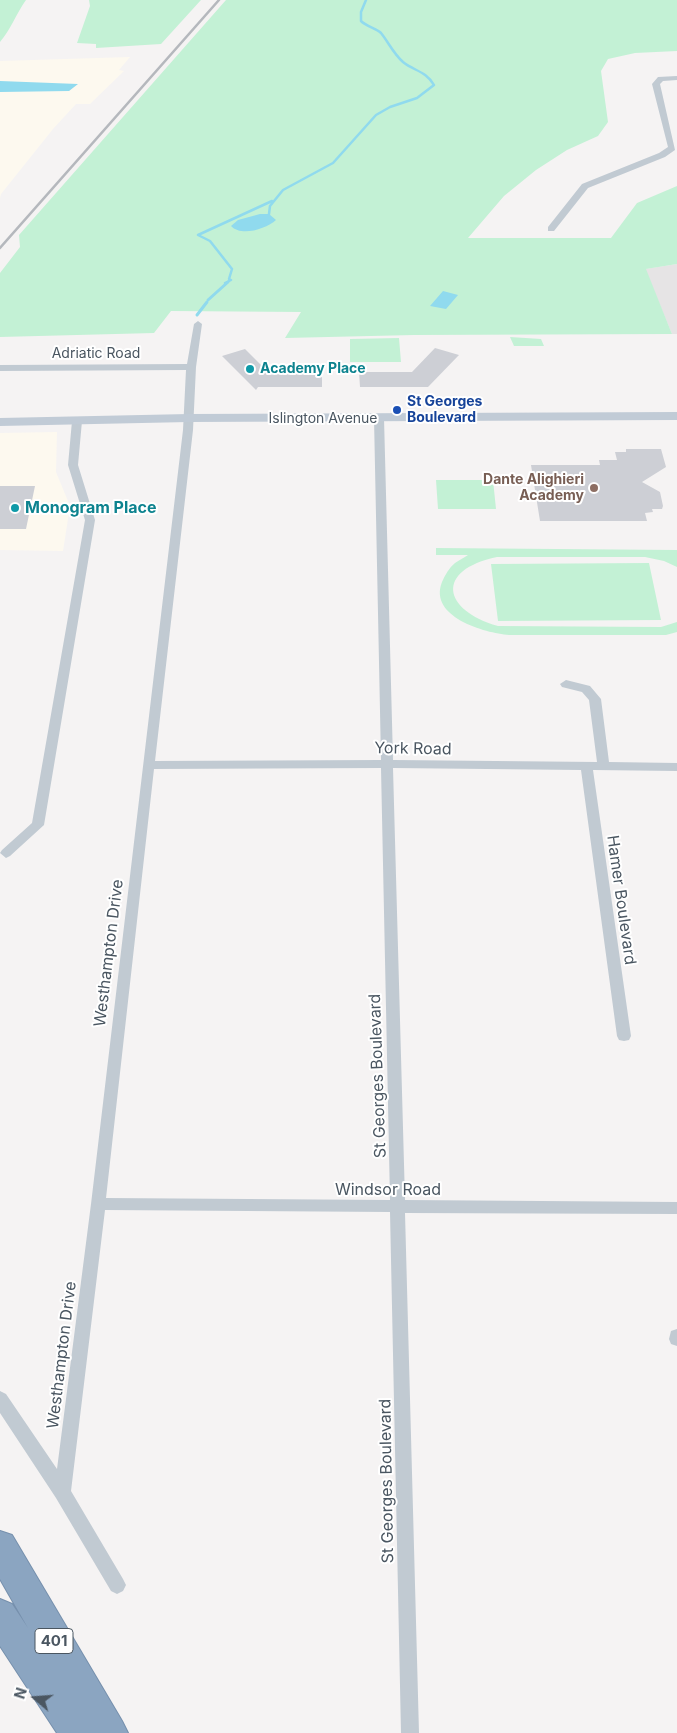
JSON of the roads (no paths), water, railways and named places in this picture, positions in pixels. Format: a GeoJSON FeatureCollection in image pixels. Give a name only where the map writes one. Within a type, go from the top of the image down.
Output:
{"type":"FeatureCollection","features":[{"type":"Feature","properties":{"kind":"highway","name":"401"},"geometry":{"type":"LineString","coordinates":[[0,1547],[65,1660],[110,1733]]}},
{"type":"Feature","properties":{"kind":"highway","name":"401"},"geometry":{"type":"LineString","coordinates":[[0,1616],[78,1733]]}},
{"type":"Feature","properties":{"kind":"main road","name":"Islington Avenue"},"geometry":{"type":"LineString","coordinates":[[0,422],[78,422],[189,418],[677,416]]}},
{"type":"Feature","properties":{"kind":"street"},"geometry":{"type":"LineString","coordinates":[[551,229],[585,186],[662,155],[672,148],[656,84],[661,79],[677,78]]}},
{"type":"Feature","properties":{"kind":"street","name":"Westhampton Drive"},"geometry":{"type":"LineString","coordinates":[[62,1492],[98,1204],[189,418],[191,367],[198,324]]}},
{"type":"Feature","properties":{"kind":"street","name":"Adriatic Road"},"geometry":{"type":"LineString","coordinates":[[0,368],[191,367]]}},
{"type":"Feature","properties":{"kind":"street","name":"St Georges Boulevard"},"geometry":{"type":"LineString","coordinates":[[379,418],[410,1733]]}},
{"type":"Feature","properties":{"kind":"street"},"geometry":{"type":"LineString","coordinates":[[6,853],[38,825],[90,520],[73,465],[78,422]]}},
{"type":"Feature","properties":{"kind":"street"},"geometry":{"type":"LineString","coordinates":[[566,684],[586,689],[595,699],[604,767]]}},
{"type":"Feature","properties":{"kind":"street","name":"York Road"},"geometry":{"type":"LineString","coordinates":[[148,765],[387,764],[587,768],[677,767]]}},
{"type":"Feature","properties":{"kind":"street","name":"Hamer Boulevard"},"geometry":{"type":"LineString","coordinates":[[587,768],[624,1036]]}},
{"type":"Feature","properties":{"kind":"street","name":"Windsor Road"},"geometry":{"type":"LineString","coordinates":[[98,1204],[677,1208]]}},
{"type":"Feature","properties":{"kind":"street"},"geometry":{"type":"LineString","coordinates":[[0,1399],[62,1492],[117,1585]]}},
{"type":"Feature","properties":{"kind":"water"},"geometry":{"type":"Polygon","coordinates":[[[0,81],[78,84],[69,91],[0,92],[0,81]]]}},
{"type":"Feature","properties":{"kind":"water"},"geometry":{"type":"Polygon","coordinates":[[[260,214],[269,214],[276,220],[260,229],[247,231],[241,231],[231,226],[238,220],[260,214]]]}},
{"type":"Feature","properties":{"kind":"water"},"geometry":{"type":"Polygon","coordinates":[[[443,291],[458,295],[446,309],[430,306],[443,291]]]}},
{"type":"Feature","properties":{"kind":"waterway"},"geometry":{"type":"LineString","coordinates":[[269,214],[270,206],[283,190],[333,163],[376,115],[390,107],[417,98],[434,85],[427,77],[403,62],[381,33],[361,21],[361,12],[366,0]]}},
{"type":"Feature","properties":{"kind":"waterway"},"geometry":{"type":"LineString","coordinates":[[225,283],[231,280],[229,279],[232,269],[210,241],[198,235],[272,201]]}},
{"type":"Feature","properties":{"kind":"waterway"},"geometry":{"type":"LineString","coordinates":[[208,300],[228,282]]}},
{"type":"Feature","properties":{"kind":"waterway"},"geometry":{"type":"LineString","coordinates":[[197,315],[207,302]]}},
{"type":"Feature","properties":{"kind":"railway"},"geometry":{"type":"LineString","coordinates":[[0,248],[219,0]]}},
{"type":"Feature","properties":{"kind":"place","name":"Academy Place"},"geometry":{"type":"Point","coordinates":[250,369]}},
{"type":"Feature","properties":{"kind":"place","name":"St Georges Boulevard"},"geometry":{"type":"Point","coordinates":[397,410]}},
{"type":"Feature","properties":{"kind":"place","name":"Dante Alighieri Academy"},"geometry":{"type":"Point","coordinates":[594,488]}},
{"type":"Feature","properties":{"kind":"place","name":"Monogram Place"},"geometry":{"type":"Point","coordinates":[15,508]}}]}
